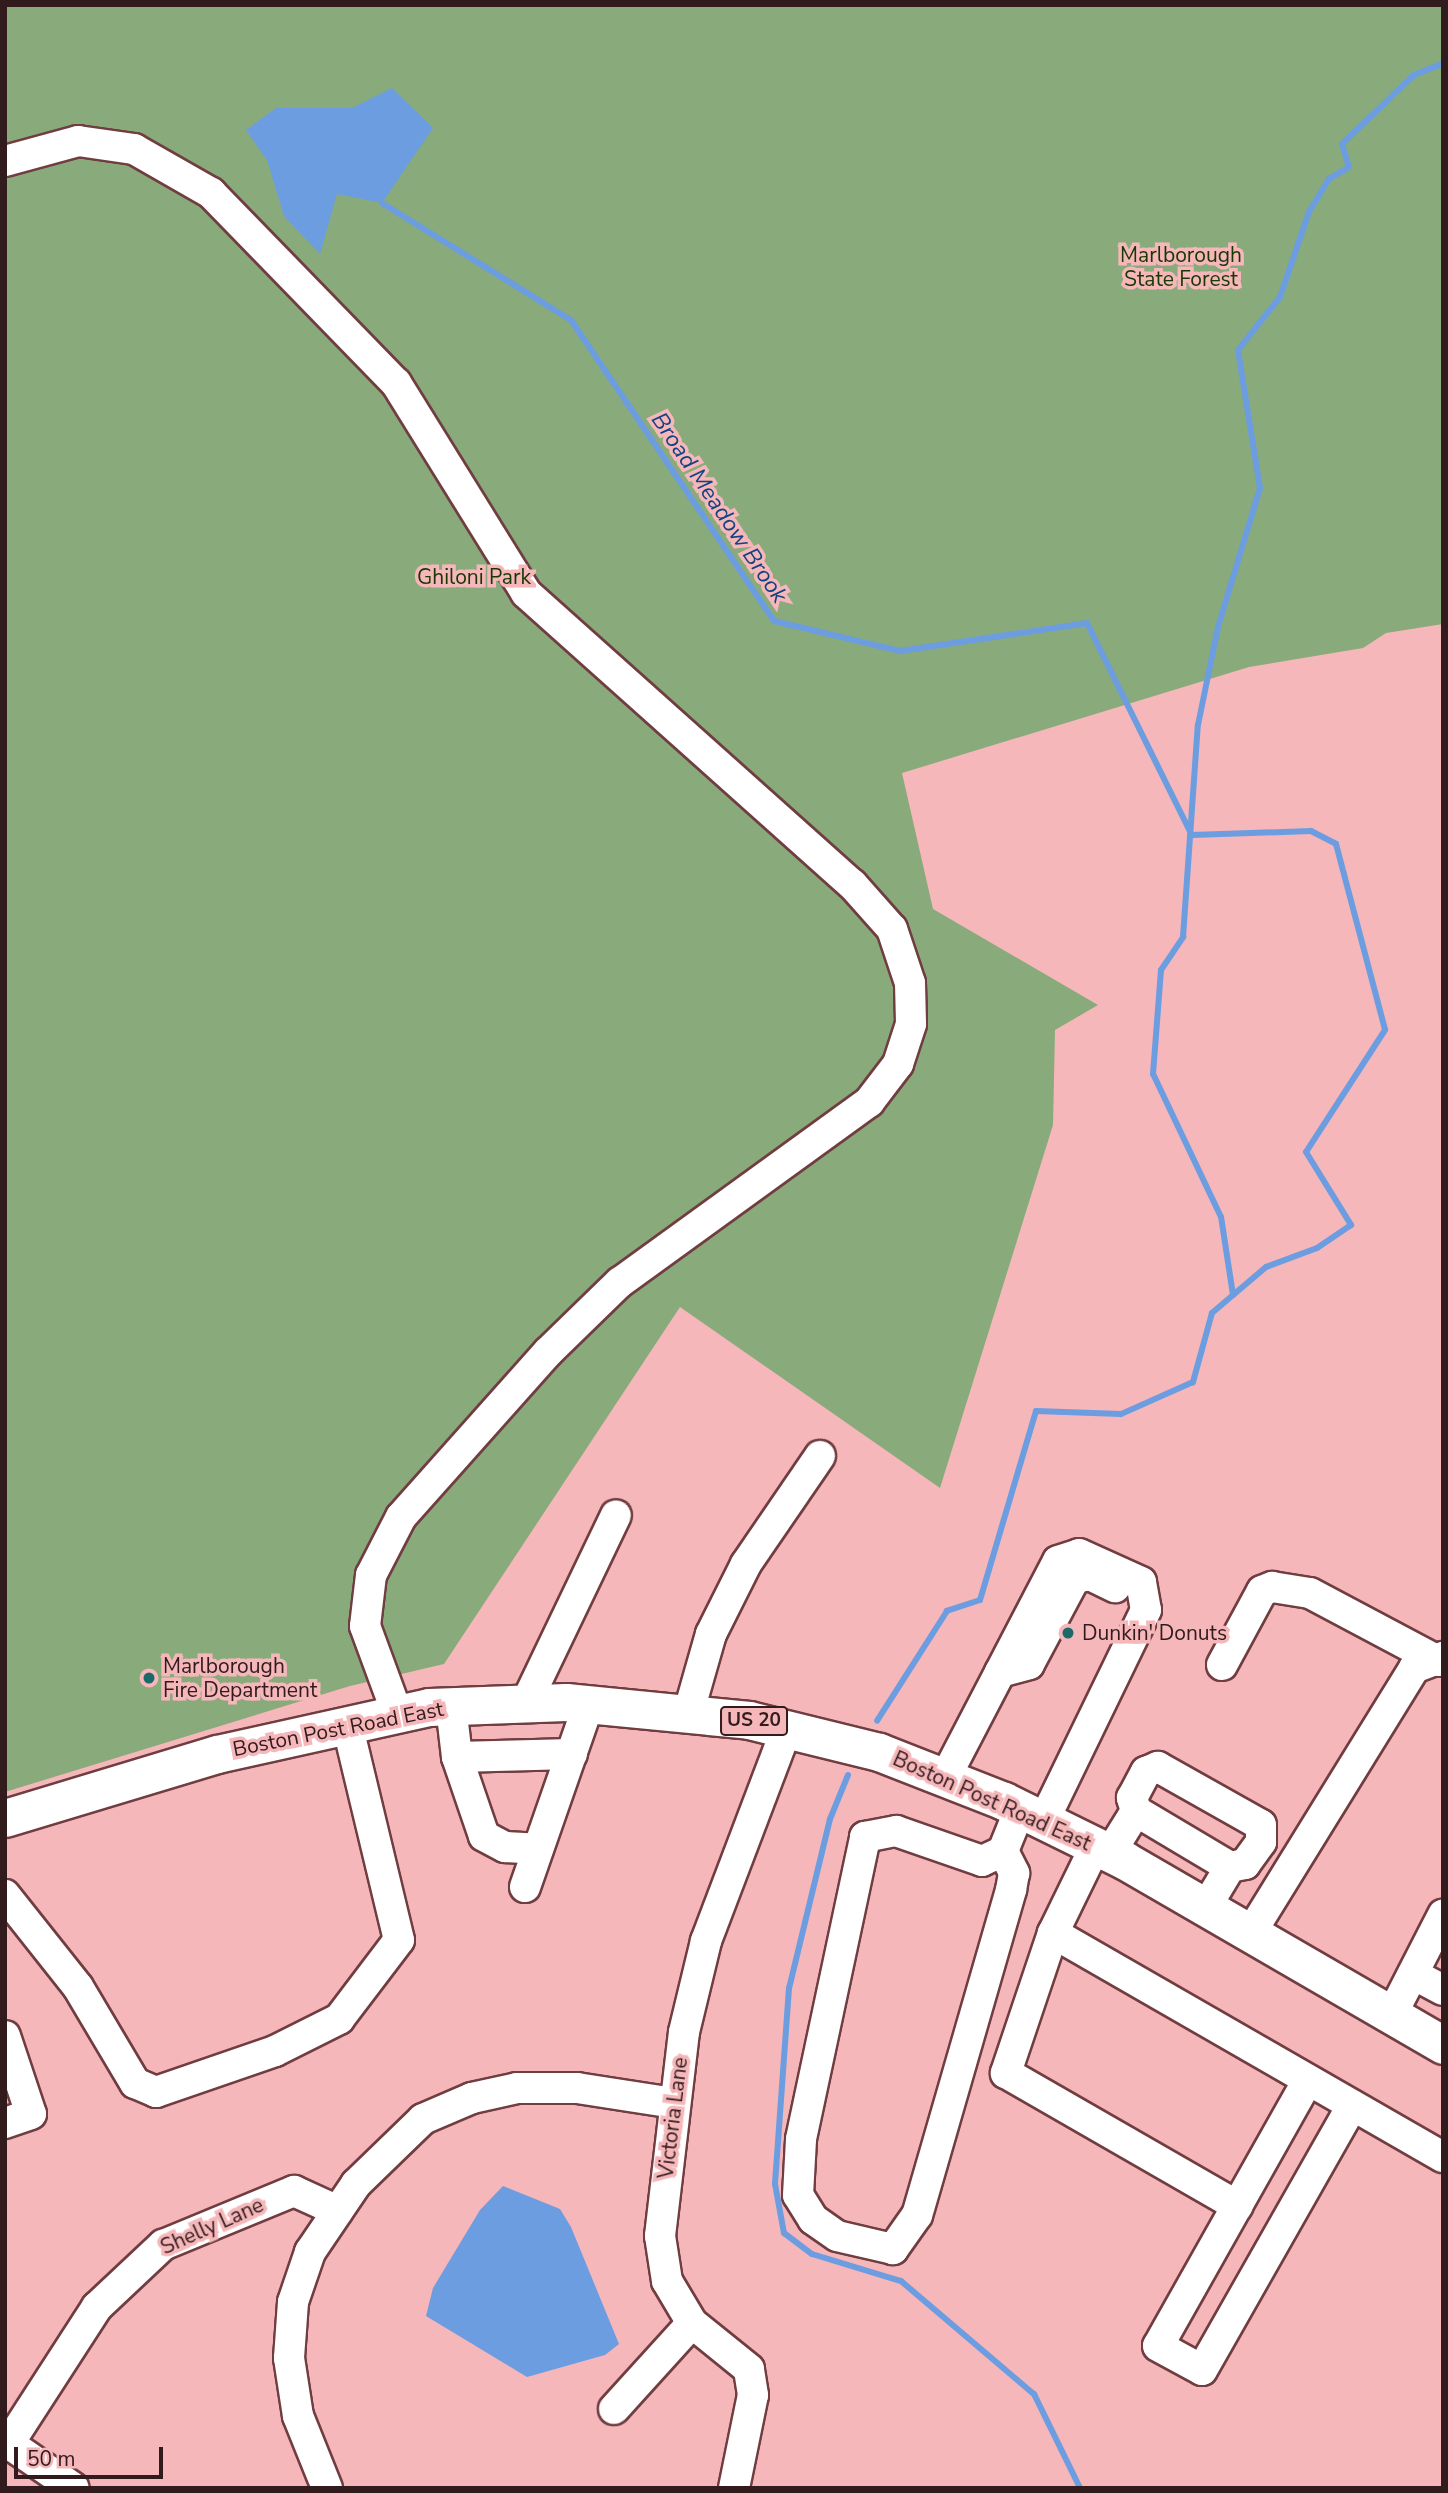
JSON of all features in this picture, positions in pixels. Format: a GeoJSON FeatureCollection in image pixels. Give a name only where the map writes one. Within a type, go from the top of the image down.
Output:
{"type":"FeatureCollection","features":[{"type":"Feature","properties":{"kind":"main road","name":"Boston Post Road East"},"geometry":{"type":"LineString","coordinates":[[5,1818],[217,1754],[397,1713],[451,1706],[526,1703],[589,1703],[689,1711],[787,1728],[946,1776],[1032,1814],[1103,1849],[1443,2045]]}},
{"type":"Feature","properties":{"kind":"street"},"geometry":{"type":"LineString","coordinates":[[5,161],[78,141],[134,149],[211,192],[397,383],[526,593],[852,884],[892,929],[910,983],[911,1024],[898,1064],[869,1102],[620,1282],[548,1352],[401,1517],[372,1575],[366,1626],[397,1713]]}},
{"type":"Feature","properties":{"kind":"street"},"geometry":{"type":"LineString","coordinates":[[689,1711],[717,1622],[747,1564],[820,1456]]}},
{"type":"Feature","properties":{"kind":"street"},"geometry":{"type":"LineString","coordinates":[[526,1703],[616,1515]]}},
{"type":"Feature","properties":{"kind":"street"},"geometry":{"type":"LineString","coordinates":[[946,1776],[1058,1561],[1079,1554],[1141,1581],[1146,1610],[1068,1770],[1003,1851],[982,1861],[896,1831],[873,1831],[864,1837],[800,2139],[799,2195],[813,2219],[837,2236],[893,2249],[917,2215],[1011,1891],[1014,1873],[1003,1851]]}},
{"type":"Feature","properties":{"kind":"street"},"geometry":{"type":"LineString","coordinates":[[1222,1665],[1262,1591],[1272,1587],[1310,1593],[1441,1659]]}},
{"type":"Feature","properties":{"kind":"street"},"geometry":{"type":"LineString","coordinates":[[1250,1934],[1414,1668],[1441,1659]]}},
{"type":"Feature","properties":{"kind":"street"},"geometry":{"type":"LineString","coordinates":[[525,1887],[589,1703]]}},
{"type":"Feature","properties":{"kind":"street"},"geometry":{"type":"LineString","coordinates":[[451,1706],[457,1756],[484,1836],[505,1847],[538,1849]]}},
{"type":"Feature","properties":{"kind":"street"},"geometry":{"type":"LineString","coordinates":[[5,1895],[78,1987],[135,2083],[156,2092],[203,2079],[296,2040],[338,2019],[399,1940],[347,1723]]}},
{"type":"Feature","properties":{"kind":"street","name":"Victoria Lane"},"geometry":{"type":"LineString","coordinates":[[734,2488],[753,2395],[749,2369],[692,2323],[667,2281],[660,2236],[674,2103],[706,1941],[787,1728]]}},
{"type":"Feature","properties":{"kind":"street"},"geometry":{"type":"LineString","coordinates":[[457,1756],[572,1754]]}},
{"type":"Feature","properties":{"kind":"street"},"geometry":{"type":"LineString","coordinates":[[1158,1767],[1261,1825],[1261,1842],[1245,1864],[1230,1867],[1136,1811],[1132,1798],[1146,1772],[1158,1767]]}},
{"type":"Feature","properties":{"kind":"street"},"geometry":{"type":"LineString","coordinates":[[1136,1811],[1103,1849],[1053,1933],[1006,2073],[1237,2206]]}},
{"type":"Feature","properties":{"kind":"street"},"geometry":{"type":"LineString","coordinates":[[1206,1907],[1230,1867]]}},
{"type":"Feature","properties":{"kind":"street"},"geometry":{"type":"LineString","coordinates":[[1391,2016],[1443,1915]]}},
{"type":"Feature","properties":{"kind":"street"},"geometry":{"type":"LineString","coordinates":[[1053,1933],[1443,2157]]}},
{"type":"Feature","properties":{"kind":"street"},"geometry":{"type":"LineString","coordinates":[[1413,1973],[1443,1990]]}},
{"type":"Feature","properties":{"kind":"street"},"geometry":{"type":"LineString","coordinates":[[5,2036],[31,2114],[5,2123]]}},
{"type":"Feature","properties":{"kind":"street"},"geometry":{"type":"LineString","coordinates":[[1308,2080],[1158,2346],[1202,2370],[1353,2106]]}},
{"type":"Feature","properties":{"kind":"street"},"geometry":{"type":"LineString","coordinates":[[327,2488],[298,2416],[289,2358],[293,2302],[306,2264],[338,2211],[423,2119],[472,2098],[517,2088],[577,2088],[674,2103]]}},
{"type":"Feature","properties":{"kind":"street","name":"Shelly Lane"},"geometry":{"type":"LineString","coordinates":[[7,2442],[97,2307],[163,2245],[294,2191],[338,2211]]}},
{"type":"Feature","properties":{"kind":"street"},"geometry":{"type":"LineString","coordinates":[[614,2409],[692,2323]]}},
{"type":"Feature","properties":{"kind":"street"},"geometry":{"type":"LineString","coordinates":[[7,2442],[74,2488]]}},
{"type":"Feature","properties":{"kind":"green space","name":"Ghiloni Park"},"geometry":{"type":"Polygon","coordinates":[[[5,5],[1443,5],[1443,624],[1386,633],[1363,648],[1249,667],[902,773],[933,909],[1098,1005],[1055,1030],[1053,1125],[940,1488],[680,1307],[444,1664],[350,1686],[5,1792],[5,5]]]}},
{"type":"Feature","properties":{"kind":"water"},"geometry":{"type":"Polygon","coordinates":[[[392,88],[433,128],[382,203],[337,194],[320,254],[284,216],[267,160],[246,130],[276,108],[352,108],[392,88]]]}},
{"type":"Feature","properties":{"kind":"water"},"geometry":{"type":"Polygon","coordinates":[[[503,2186],[560,2209],[571,2227],[619,2344],[605,2355],[527,2377],[426,2316],[433,2288],[480,2210],[503,2186]]]}},
{"type":"Feature","properties":{"kind":"waterway"},"geometry":{"type":"LineString","coordinates":[[1233,1295],[1221,1217],[1153,1074],[1161,970],[1183,937],[1198,725],[1218,627],[1260,488],[1238,350],[1280,297],[1309,212],[1329,179],[1349,167],[1342,144],[1414,75],[1443,63]]}},
{"type":"Feature","properties":{"kind":"waterway","name":"Broad Meadow Brook"},"geometry":{"type":"LineString","coordinates":[[382,203],[571,320],[774,621],[900,651],[1087,623],[1192,835],[1311,831],[1336,844],[1385,1030],[1306,1152],[1351,1225],[1317,1248],[1266,1267],[1212,1313],[1193,1382],[1121,1414],[1036,1411],[980,1600],[947,1611],[877,1721]]}},
{"type":"Feature","properties":{"kind":"waterway","name":"Broad Meadow Brook"},"geometry":{"type":"LineString","coordinates":[[848,1775],[830,1819],[789,1988],[775,2184],[784,2233],[812,2254],[901,2281],[1034,2394],[1080,2488]]}},
{"type":"Feature","properties":{"kind":"place","name":"Dunkin' Donuts"},"geometry":{"type":"Point","coordinates":[1068,1633]}},
{"type":"Feature","properties":{"kind":"place","name":"Marlborough Fire Department"},"geometry":{"type":"Point","coordinates":[149,1678]}},
{"type":"Feature","properties":{"kind":"park label","name":"Marlborough State Forest"},"geometry":{"type":"Point","coordinates":[1181,267]}}]}
